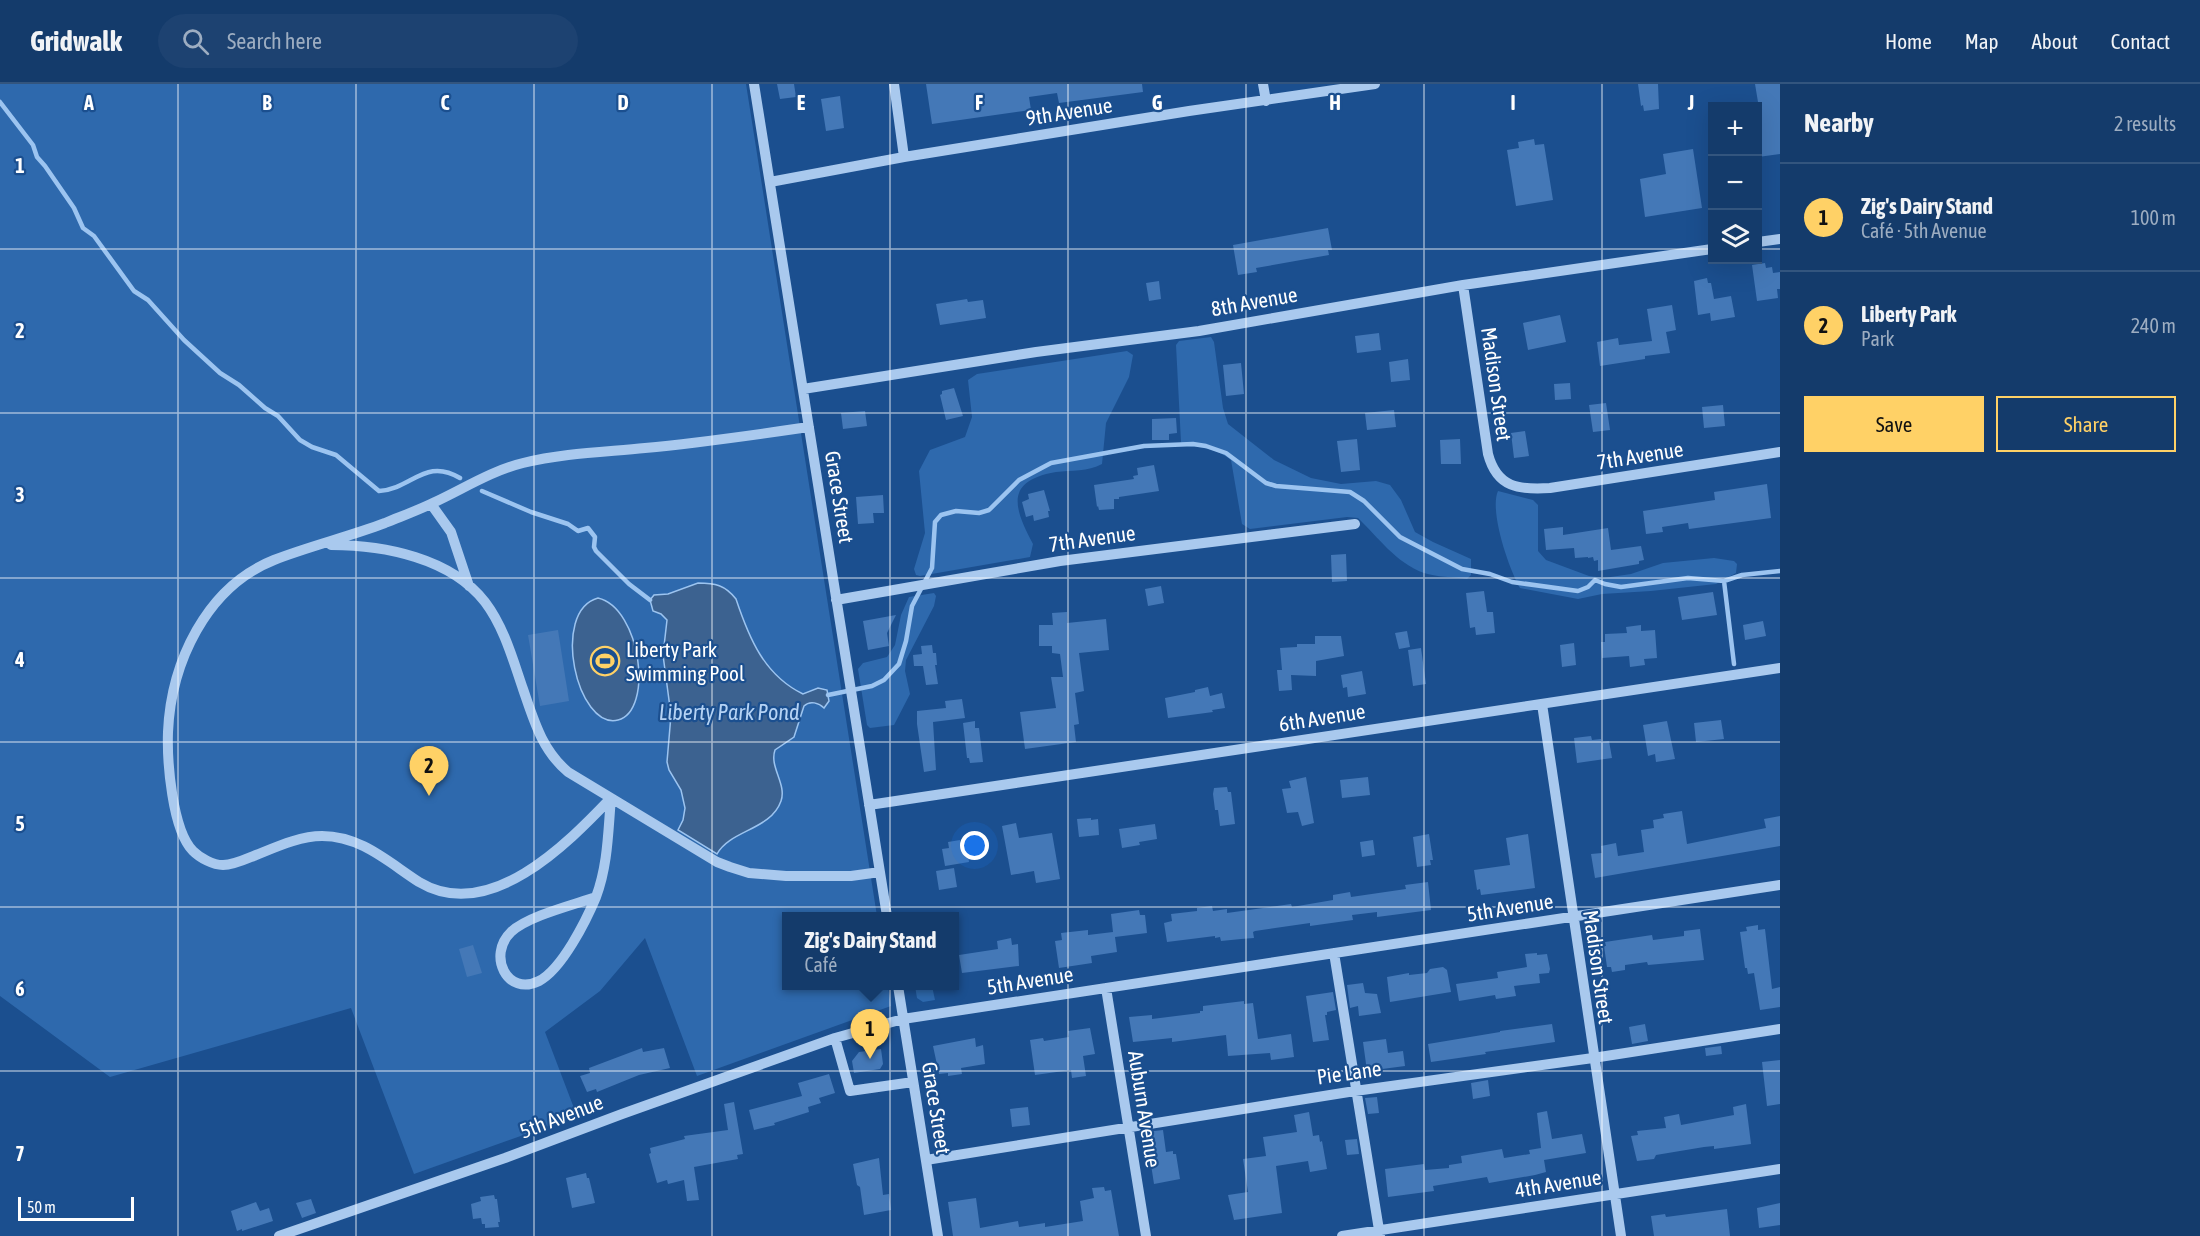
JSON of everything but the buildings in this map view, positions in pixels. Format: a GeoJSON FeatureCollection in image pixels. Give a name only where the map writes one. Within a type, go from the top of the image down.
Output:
{"type":"FeatureCollection","features":[{"type":"Feature","properties":{"kind":"street","name":"Grace Street"},"geometry":{"type":"LineString","coordinates":[[754,84],[886,912]]}},
{"type":"Feature","properties":{"kind":"street"},"geometry":{"type":"LineString","coordinates":[[894,84],[904,157]]}},
{"type":"Feature","properties":{"kind":"street"},"geometry":{"type":"LineString","coordinates":[[1263,84],[1266,100]]}},
{"type":"Feature","properties":{"kind":"street","name":"9th Avenue"},"geometry":{"type":"LineString","coordinates":[[770,182],[904,157],[1375,84]]}},
{"type":"Feature","properties":{"kind":"street"},"geometry":{"type":"LineString","coordinates":[[1762,241],[1780,238]]}},
{"type":"Feature","properties":{"kind":"street","name":"8th Avenue"},"geometry":{"type":"LineString","coordinates":[[802,389],[1036,352],[1198,331],[1463,285],[1708,250]]}},
{"type":"Feature","properties":{"kind":"street","name":"Madison Street"},"geometry":{"type":"LineString","coordinates":[[1463,285],[1488,454],[1494,470],[1506,484]]}},
{"type":"Feature","properties":{"kind":"street"},"geometry":{"type":"LineString","coordinates":[[611,798],[573,839],[551,856],[513,880],[487,890],[474,892],[460,893],[434,889],[371,849],[348,839],[334,837],[320,836],[300,840],[223,865],[203,859],[191,850],[182,833],[170,767],[168,737],[170,708],[183,657],[201,624],[232,587],[253,571],[273,560],[322,545],[431,504],[493,472],[540,459],[686,444],[809,427]]}},
{"type":"Feature","properties":{"kind":"street","name":"7th Avenue"},"geometry":{"type":"LineString","coordinates":[[1506,484],[1526,489],[1550,488],[1780,452]]}},
{"type":"Feature","properties":{"kind":"street"},"geometry":{"type":"LineString","coordinates":[[431,504],[451,532],[469,586]]}},
{"type":"Feature","properties":{"kind":"street","name":"7th Avenue"},"geometry":{"type":"LineString","coordinates":[[836,600],[1060,561],[1355,524]]}},
{"type":"Feature","properties":{"kind":"street"},"geometry":{"type":"LineString","coordinates":[[322,545],[359,545],[407,554],[451,573],[469,586],[485,602],[508,645],[536,729],[549,753],[568,772],[717,862],[739,870],[766,875],[851,876],[879,872]]}},
{"type":"Feature","properties":{"kind":"street","name":"6th Avenue"},"geometry":{"type":"LineString","coordinates":[[869,805],[1780,668]]}},
{"type":"Feature","properties":{"kind":"street","name":"Madison Street"},"geometry":{"type":"LineString","coordinates":[[1542,704],[1621,1236]]}},
{"type":"Feature","properties":{"kind":"street"},"geometry":{"type":"LineString","coordinates":[[596,897],[564,907],[513,930],[504,939],[500,949],[502,970],[516,982],[539,981],[570,947],[596,897],[603,879],[611,798]]}},
{"type":"Feature","properties":{"kind":"street","name":"5th Avenue"},"geometry":{"type":"LineString","coordinates":[[279,1236],[505,1158],[835,1038],[903,1019],[1780,885]]}},
{"type":"Feature","properties":{"kind":"street"},"geometry":{"type":"LineString","coordinates":[[1334,953],[1379,1233]]}},
{"type":"Feature","properties":{"kind":"street","name":"Auburn Avenue"},"geometry":{"type":"LineString","coordinates":[[1106,988],[1146,1236]]}},
{"type":"Feature","properties":{"kind":"street","name":"Grace Street"},"geometry":{"type":"LineString","coordinates":[[899,990],[938,1236]]}},
{"type":"Feature","properties":{"kind":"street","name":"Pie Lane"},"geometry":{"type":"LineString","coordinates":[[926,1160],[1355,1090],[1593,1058],[1780,1029]]}},
{"type":"Feature","properties":{"kind":"street"},"geometry":{"type":"LineString","coordinates":[[835,1038],[850,1091],[913,1082]]}},
{"type":"Feature","properties":{"kind":"street","name":"4th Avenue"},"geometry":{"type":"LineString","coordinates":[[1342,1236],[1379,1233],[1614,1194],[1780,1170]]}},
{"type":"Feature","properties":{"kind":"shaded area"},"geometry":{"type":"Polygon","coordinates":[[[0,84],[746,84],[876,912],[782,912],[782,990],[889,990],[891,1006],[697,1076],[645,938],[600,991],[545,1032],[577,1116],[414,1174],[351,1008],[110,1077],[0,996],[0,84]]]}},
{"type":"Feature","properties":{"kind":"shaded area"},"geometry":{"type":"Polygon","coordinates":[[[1211,337],[1214,342],[1223,408],[1228,424],[1274,460],[1311,478],[1341,484],[1376,481],[1390,485],[1401,500],[1415,532],[1471,559],[1471,575],[1467,579],[1439,576],[1414,569],[1388,549],[1358,518],[1347,517],[1250,529],[1242,524],[1231,460],[1208,449],[1183,446],[1181,442],[1176,345],[1179,341],[1211,337]]]}},
{"type":"Feature","properties":{"kind":"shaded area"},"geometry":{"type":"Polygon","coordinates":[[[1127,351],[1133,355],[1129,377],[1106,423],[1102,464],[1085,470],[1039,476],[1021,489],[1018,508],[1033,544],[1030,557],[916,575],[914,569],[925,533],[919,471],[930,450],[965,437],[972,417],[968,380],[977,374],[1127,351]]]}},
{"type":"Feature","properties":{"kind":"shaded area"},"geometry":{"type":"Polygon","coordinates":[[[1498,491],[1533,500],[1538,505],[1538,551],[1546,560],[1589,576],[1604,578],[1631,574],[1663,563],[1714,558],[1734,561],[1737,564],[1736,573],[1716,584],[1602,594],[1578,599],[1520,588],[1506,554],[1498,525],[1496,500],[1498,491]]]}},
{"type":"Feature","properties":{"kind":"shaded area"},"geometry":{"type":"Polygon","coordinates":[[[934,593],[936,596],[934,606],[906,660],[905,671],[910,694],[894,725],[870,728],[867,725],[858,669],[863,663],[887,657],[895,645],[901,615],[909,597],[934,593]]]}},
{"type":"Feature","properties":{"kind":"shaded area"},"geometry":{"type":"Polygon","coordinates":[[[916,990],[933,990],[935,1000],[923,1002],[917,998],[916,990]]]}},
{"type":"Feature","properties":{"kind":"water","name":"Liberty Park Pond"},"geometry":{"type":"Polygon","coordinates":[[[698,583],[719,586],[736,599],[746,628],[760,654],[778,677],[803,694],[818,688],[827,690],[829,701],[824,708],[814,703],[804,706],[794,737],[775,750],[774,763],[782,788],[781,801],[776,811],[760,824],[731,840],[717,854],[678,830],[685,808],[681,790],[667,762],[671,715],[663,655],[667,620],[661,614],[653,611],[650,600],[654,595],[668,594],[698,583]]]}},
{"type":"Feature","properties":{"kind":"water","name":"Liberty Park Swimming Pool"},"geometry":{"type":"Polygon","coordinates":[[[598,598],[613,606],[624,620],[633,639],[638,659],[639,680],[636,699],[629,713],[618,720],[603,718],[591,707],[581,689],[575,668],[572,645],[575,624],[583,607],[598,598]]]}},
{"type":"Feature","properties":{"kind":"waterway"},"geometry":{"type":"LineString","coordinates":[[0,102],[33,145],[37,157],[74,208],[83,228],[94,236],[134,291],[148,300],[184,340],[220,373],[278,416],[300,440],[312,447],[336,455],[379,491],[391,489],[428,472],[448,472],[460,478]]}},
{"type":"Feature","properties":{"kind":"waterway"},"geometry":{"type":"LineString","coordinates":[[828,695],[872,686],[884,680],[899,664],[906,641],[912,606],[932,568],[935,522],[941,515],[956,511],[979,513],[989,510],[1019,480],[1051,463],[1144,446],[1193,444],[1206,446],[1226,453],[1266,483],[1276,486],[1350,492],[1364,501],[1400,537],[1462,569],[1490,574],[1512,582],[1578,591],[1588,587],[1595,580],[1621,587],[1688,578],[1724,581],[1742,575],[1780,571]]}},
{"type":"Feature","properties":{"kind":"waterway"},"geometry":{"type":"LineString","coordinates":[[482,491],[531,512],[568,524],[578,531],[588,528],[595,537],[596,551],[629,584],[650,600]]}},
{"type":"Feature","properties":{"kind":"waterway"},"geometry":{"type":"LineString","coordinates":[[1724,581],[1734,664]]}},
{"type":"Feature","properties":{"kind":"place","name":"Liberty Park Swimming Pool"},"geometry":{"type":"Point","coordinates":[605,661]}},
{"type":"Feature","properties":{"kind":"place","name":"Liberty Park"},"geometry":{"type":"Point","coordinates":[429,796]}},
{"type":"Feature","properties":{"kind":"place","name":"Zig's Dairy Stand"},"geometry":{"type":"Point","coordinates":[870,1059]}}]}
